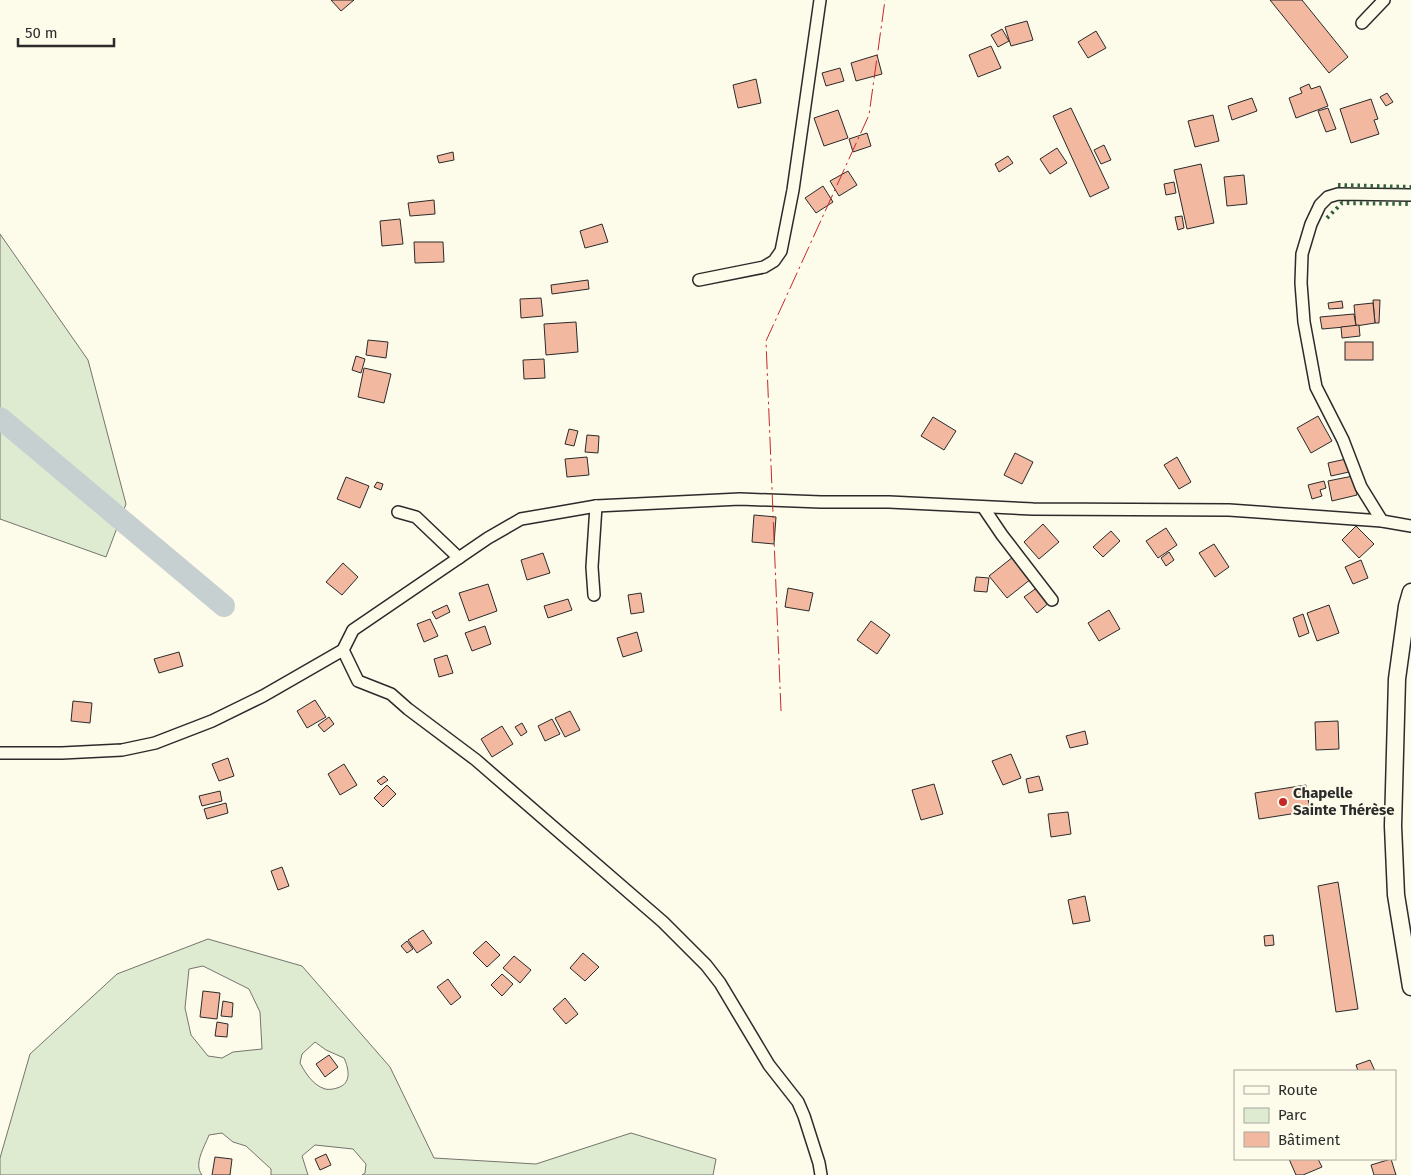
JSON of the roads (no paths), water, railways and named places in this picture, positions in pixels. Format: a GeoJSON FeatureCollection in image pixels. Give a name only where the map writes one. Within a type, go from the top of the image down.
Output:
{"type":"FeatureCollection","features":[{"type":"Feature","properties":{"kind":"main road"},"geometry":{"type":"LineString","coordinates":[[1411,592],[1407,606],[1397,680],[1393,826],[1396,895],[1411,987]]}},
{"type":"Feature","properties":{"kind":"street"},"geometry":{"type":"LineString","coordinates":[[699,280],[764,266],[774,262],[781,251],[793,190],[820,0]]}},
{"type":"Feature","properties":{"kind":"street"},"geometry":{"type":"LineString","coordinates":[[1362,23],[1384,0]]}},
{"type":"Feature","properties":{"kind":"street"},"geometry":{"type":"LineString","coordinates":[[1382,521],[1360,487],[1342,440],[1316,387],[1304,322],[1301,283],[1302,254],[1320,205],[1328,197],[1338,194],[1411,195]]}},
{"type":"Feature","properties":{"kind":"street"},"geometry":{"type":"LineString","coordinates":[[0,753],[62,753],[122,750],[155,743],[212,721],[263,696],[343,650],[353,630],[488,538],[521,520],[596,506],[740,499],[889,502],[1033,509],[1229,510],[1382,521],[1411,526]]}},
{"type":"Feature","properties":{"kind":"street"},"geometry":{"type":"LineString","coordinates":[[594,595],[592,567],[596,506]]}},
{"type":"Feature","properties":{"kind":"street"},"geometry":{"type":"LineString","coordinates":[[983,507],[1052,600]]}},
{"type":"Feature","properties":{"kind":"street"},"geometry":{"type":"LineString","coordinates":[[398,512],[416,517],[459,558]]}},
{"type":"Feature","properties":{"kind":"street"},"geometry":{"type":"LineString","coordinates":[[343,650],[358,681],[391,694],[476,760],[663,922],[706,964],[720,982],[770,1065],[798,1102],[820,1163],[821,1175]]}},
{"type":"Feature","properties":{"kind":"waterway"},"geometry":{"type":"LineString","coordinates":[[0,418],[224,606]]}},
{"type":"Feature","properties":{"kind":"place","name":"Chapelle Sainte Thérèse"},"geometry":{"type":"Point","coordinates":[1283,802]}}]}
